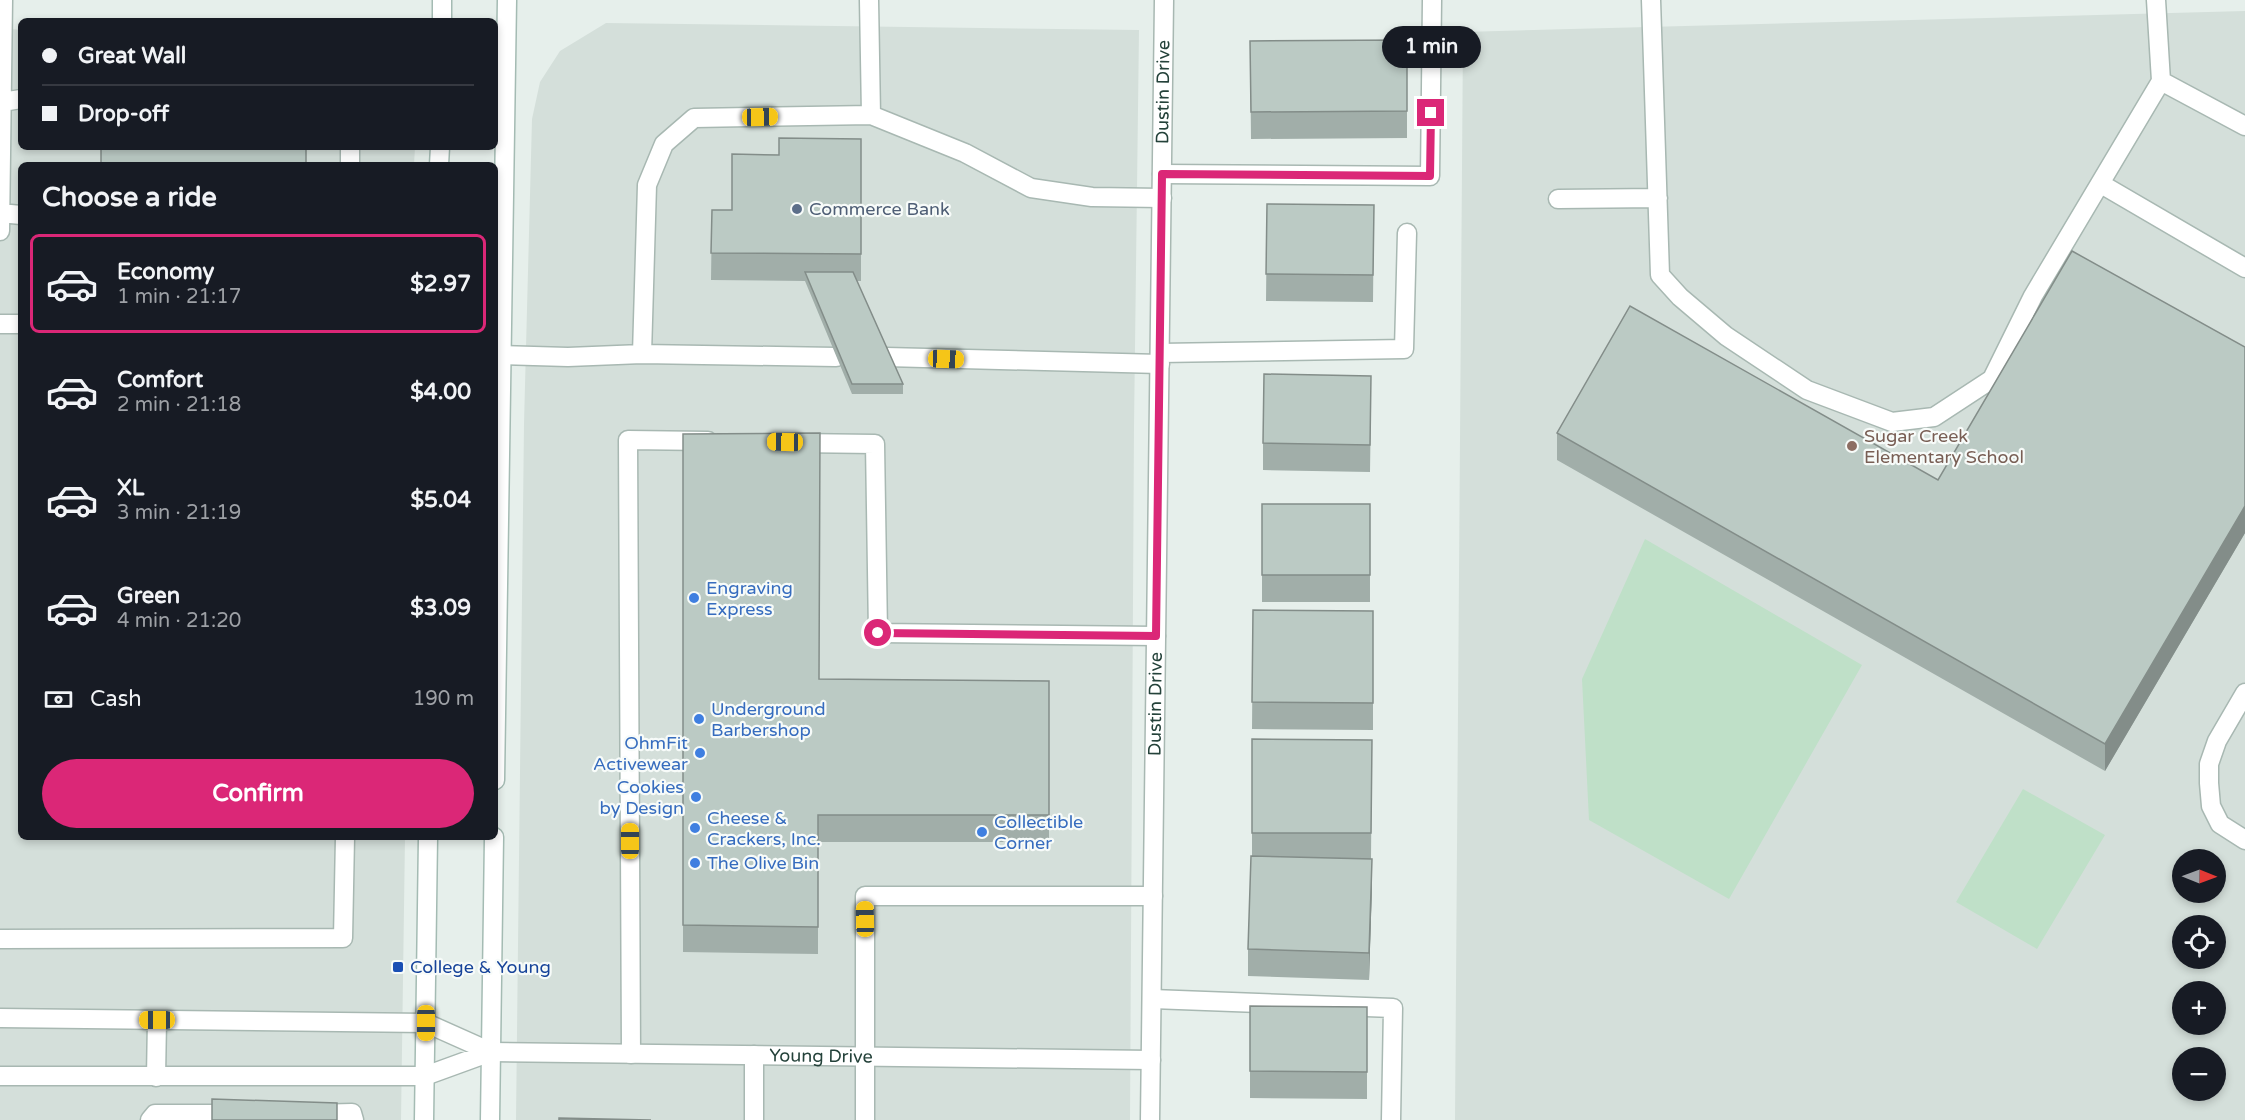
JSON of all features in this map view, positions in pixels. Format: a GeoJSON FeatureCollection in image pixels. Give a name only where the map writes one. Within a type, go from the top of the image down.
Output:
{"type":"FeatureCollection","features":[{"type":"Feature","properties":{"kind":"street"},"geometry":{"type":"LineString","coordinates":[[0,231],[3,0]]}},
{"type":"Feature","properties":{"kind":"street"},"geometry":{"type":"LineString","coordinates":[[442,0],[442,18]]}},
{"type":"Feature","properties":{"kind":"street"},"geometry":{"type":"LineString","coordinates":[[498,568],[507,0]]}},
{"type":"Feature","properties":{"kind":"street"},"geometry":{"type":"LineString","coordinates":[[869,0],[871,115]]}},
{"type":"Feature","properties":{"kind":"street","name":"Dustin Drive"},"geometry":{"type":"LineString","coordinates":[[1150,1120],[1164,0]]}},
{"type":"Feature","properties":{"kind":"street"},"geometry":{"type":"LineString","coordinates":[[1162,174],[1430,176],[1432,0]]}},
{"type":"Feature","properties":{"kind":"street"},"geometry":{"type":"LineString","coordinates":[[1651,0],[1660,275],[1680,297],[1726,336],[1807,390],[1892,422],[1935,417],[1992,379],[2033,296],[2161,81],[2156,0]]}},
{"type":"Feature","properties":{"kind":"street"},"geometry":{"type":"LineString","coordinates":[[2161,81],[2245,126]]}},
{"type":"Feature","properties":{"kind":"street"},"geometry":{"type":"LineString","coordinates":[[2,102],[18,99]]}},
{"type":"Feature","properties":{"kind":"street"},"geometry":{"type":"LineString","coordinates":[[642,354],[647,185],[664,144],[694,118],[871,115],[965,153],[1031,188],[1092,197],[1162,198]]}},
{"type":"Feature","properties":{"kind":"street"},"geometry":{"type":"LineString","coordinates":[[2101,184],[2245,268]]}},
{"type":"Feature","properties":{"kind":"street"},"geometry":{"type":"LineString","coordinates":[[1558,199],[1658,198]]}},
{"type":"Feature","properties":{"kind":"street"},"geometry":{"type":"LineString","coordinates":[[0,213],[18,215]]}},
{"type":"Feature","properties":{"kind":"street"},"geometry":{"type":"LineString","coordinates":[[886,357],[1160,358],[1404,350],[1407,233]]}},
{"type":"Feature","properties":{"kind":"street"},"geometry":{"type":"LineString","coordinates":[[0,324],[18,324]]}},
{"type":"Feature","properties":{"kind":"street"},"geometry":{"type":"LineString","coordinates":[[501,355],[568,357],[642,354],[836,357]]}},
{"type":"Feature","properties":{"kind":"street"},"geometry":{"type":"LineString","coordinates":[[631,1054],[628,440],[722,442]]}},
{"type":"Feature","properties":{"kind":"street"},"geometry":{"type":"LineString","coordinates":[[781,442],[875,444],[878,633],[1156,636]]}},
{"type":"Feature","properties":{"kind":"street"},"geometry":{"type":"LineString","coordinates":[[2245,693],[2217,741],[2209,764],[2211,806],[2220,824],[2245,840]]}},
{"type":"Feature","properties":{"kind":"street"},"geometry":{"type":"LineString","coordinates":[[0,939],[343,938],[345,840]]}},
{"type":"Feature","properties":{"kind":"street"},"geometry":{"type":"LineString","coordinates":[[424,1120],[428,840]]}},
{"type":"Feature","properties":{"kind":"street"},"geometry":{"type":"LineString","coordinates":[[490,1120],[494,840]]}},
{"type":"Feature","properties":{"kind":"street"},"geometry":{"type":"LineString","coordinates":[[865,1120],[865,897],[1153,896]]}},
{"type":"Feature","properties":{"kind":"street"},"geometry":{"type":"LineString","coordinates":[[1152,999],[1393,1008],[1391,1120]]}},
{"type":"Feature","properties":{"kind":"street"},"geometry":{"type":"LineString","coordinates":[[0,1018],[426,1023],[491,1052]]}},
{"type":"Feature","properties":{"kind":"street"},"geometry":{"type":"LineString","coordinates":[[156,1077],[157,1020]]}},
{"type":"Feature","properties":{"kind":"street"},"geometry":{"type":"LineString","coordinates":[[0,1076],[425,1076],[491,1052]]}},
{"type":"Feature","properties":{"kind":"street","name":"Young Drive"},"geometry":{"type":"LineString","coordinates":[[491,1052],[1151,1060]]}},
{"type":"Feature","properties":{"kind":"street"},"geometry":{"type":"LineString","coordinates":[[754,1055],[754,1120]]}},
{"type":"Feature","properties":{"kind":"street"},"geometry":{"type":"LineString","coordinates":[[294,1114],[352,1113],[354,1120]]}},
{"type":"Feature","properties":{"kind":"street"},"geometry":{"type":"LineString","coordinates":[[150,1120],[155,1114],[248,1114]]}},
{"type":"Feature","properties":{"kind":"shaded area","name":"Sugar Creek Elementary School"},"geometry":{"type":"Polygon","coordinates":[[[2245,11],[2245,1120],[1455,1120],[1463,32],[2245,11]]]}},
{"type":"Feature","properties":{"kind":"shaded area"},"geometry":{"type":"Polygon","coordinates":[[[606,23],[1139,30],[1130,1120],[516,1120],[524,424],[532,119],[540,82],[560,51],[606,23]]]}},
{"type":"Feature","properties":{"kind":"shaded area"},"geometry":{"type":"Polygon","coordinates":[[[0,28],[18,30],[18,150],[415,150],[414,162],[18,162],[18,840],[405,840],[401,1120],[0,1120],[0,28]]]}},
{"type":"Feature","properties":{"kind":"green space"},"geometry":{"type":"Polygon","coordinates":[[[1645,539],[1862,665],[1729,899],[1589,820],[1582,679],[1645,539]]]}},
{"type":"Feature","properties":{"kind":"green space"},"geometry":{"type":"Polygon","coordinates":[[[2023,789],[2105,835],[2037,949],[1956,902],[2023,789]]]}},
{"type":"Feature","properties":{"kind":"building"},"geometry":{"type":"Polygon","coordinates":[[[1407,40],[1407,111],[1251,112],[1250,41],[1407,40]]]}},
{"type":"Feature","properties":{"kind":"building","name":"Commerce Bank"},"geometry":{"type":"Polygon","coordinates":[[[779,138],[861,139],[861,254],[711,253],[712,210],[732,210],[732,154],[779,155],[779,138]]]}},
{"type":"Feature","properties":{"kind":"building"},"geometry":{"type":"Polygon","coordinates":[[[101,150],[306,150],[306,162],[101,162],[101,150]]]}},
{"type":"Feature","properties":{"kind":"building"},"geometry":{"type":"Polygon","coordinates":[[[1267,204],[1374,205],[1373,275],[1266,274],[1267,204]]]}},
{"type":"Feature","properties":{"kind":"building"},"geometry":{"type":"Polygon","coordinates":[[[2072,251],[2245,347],[2245,506],[2105,744],[1557,433],[1630,306],[1938,480],[2072,251]]]}},
{"type":"Feature","properties":{"kind":"building"},"geometry":{"type":"Polygon","coordinates":[[[805,272],[853,272],[903,384],[852,384],[805,272]]]}},
{"type":"Feature","properties":{"kind":"building"},"geometry":{"type":"Polygon","coordinates":[[[1264,374],[1371,376],[1370,445],[1263,443],[1264,374]]]}},
{"type":"Feature","properties":{"kind":"building"},"geometry":{"type":"Polygon","coordinates":[[[820,433],[819,679],[1049,681],[1049,815],[818,815],[818,927],[683,925],[683,434],[820,433]]]}},
{"type":"Feature","properties":{"kind":"building"},"geometry":{"type":"Polygon","coordinates":[[[1262,504],[1370,504],[1370,575],[1262,575],[1262,504]]]}},
{"type":"Feature","properties":{"kind":"building"},"geometry":{"type":"Polygon","coordinates":[[[1253,610],[1373,611],[1373,703],[1252,702],[1253,610]]]}},
{"type":"Feature","properties":{"kind":"building"},"geometry":{"type":"Polygon","coordinates":[[[1252,739],[1372,740],[1371,833],[1252,833],[1252,739]]]}},
{"type":"Feature","properties":{"kind":"building"},"geometry":{"type":"Polygon","coordinates":[[[1251,856],[1372,859],[1369,953],[1248,949],[1251,856]]]}},
{"type":"Feature","properties":{"kind":"building"},"geometry":{"type":"Polygon","coordinates":[[[1250,1006],[1367,1007],[1367,1072],[1250,1071],[1250,1006]]]}},
{"type":"Feature","properties":{"kind":"building"},"geometry":{"type":"Polygon","coordinates":[[[212,1099],[337,1103],[337,1120],[212,1120],[212,1099]]]}},
{"type":"Feature","properties":{"kind":"building"},"geometry":{"type":"Polygon","coordinates":[[[559,1118],[651,1120],[559,1120],[559,1118]]]}},
{"type":"Feature","properties":{"kind":"place","name":"Commerce Bank"},"geometry":{"type":"Point","coordinates":[797,209]}},
{"type":"Feature","properties":{"kind":"place","name":"Sugar Creek Elementary School"},"geometry":{"type":"Point","coordinates":[1852,446]}},
{"type":"Feature","properties":{"kind":"place","name":"Engraving Express"},"geometry":{"type":"Point","coordinates":[694,598]}},
{"type":"Feature","properties":{"kind":"place","name":"Underground Barbershop"},"geometry":{"type":"Point","coordinates":[699,719]}},
{"type":"Feature","properties":{"kind":"place","name":"OhmFit Activewear"},"geometry":{"type":"Point","coordinates":[700,753]}},
{"type":"Feature","properties":{"kind":"place","name":"Cookies by Design"},"geometry":{"type":"Point","coordinates":[696,797]}},
{"type":"Feature","properties":{"kind":"place","name":"Cheese & Crackers, Inc."},"geometry":{"type":"Point","coordinates":[695,828]}},
{"type":"Feature","properties":{"kind":"place","name":"Collectible Corner"},"geometry":{"type":"Point","coordinates":[982,832]}},
{"type":"Feature","properties":{"kind":"place","name":"The Olive Bin"},"geometry":{"type":"Point","coordinates":[695,863]}},
{"type":"Feature","properties":{"kind":"place","name":"College & Young"},"geometry":{"type":"Point","coordinates":[398,967]}},
{"type":"Feature","properties":{"kind":"route"},"geometry":{"type":"LineString","coordinates":[[878,633],[1156,636],[1162,174],[1430,176],[1431,113]]}}]}
